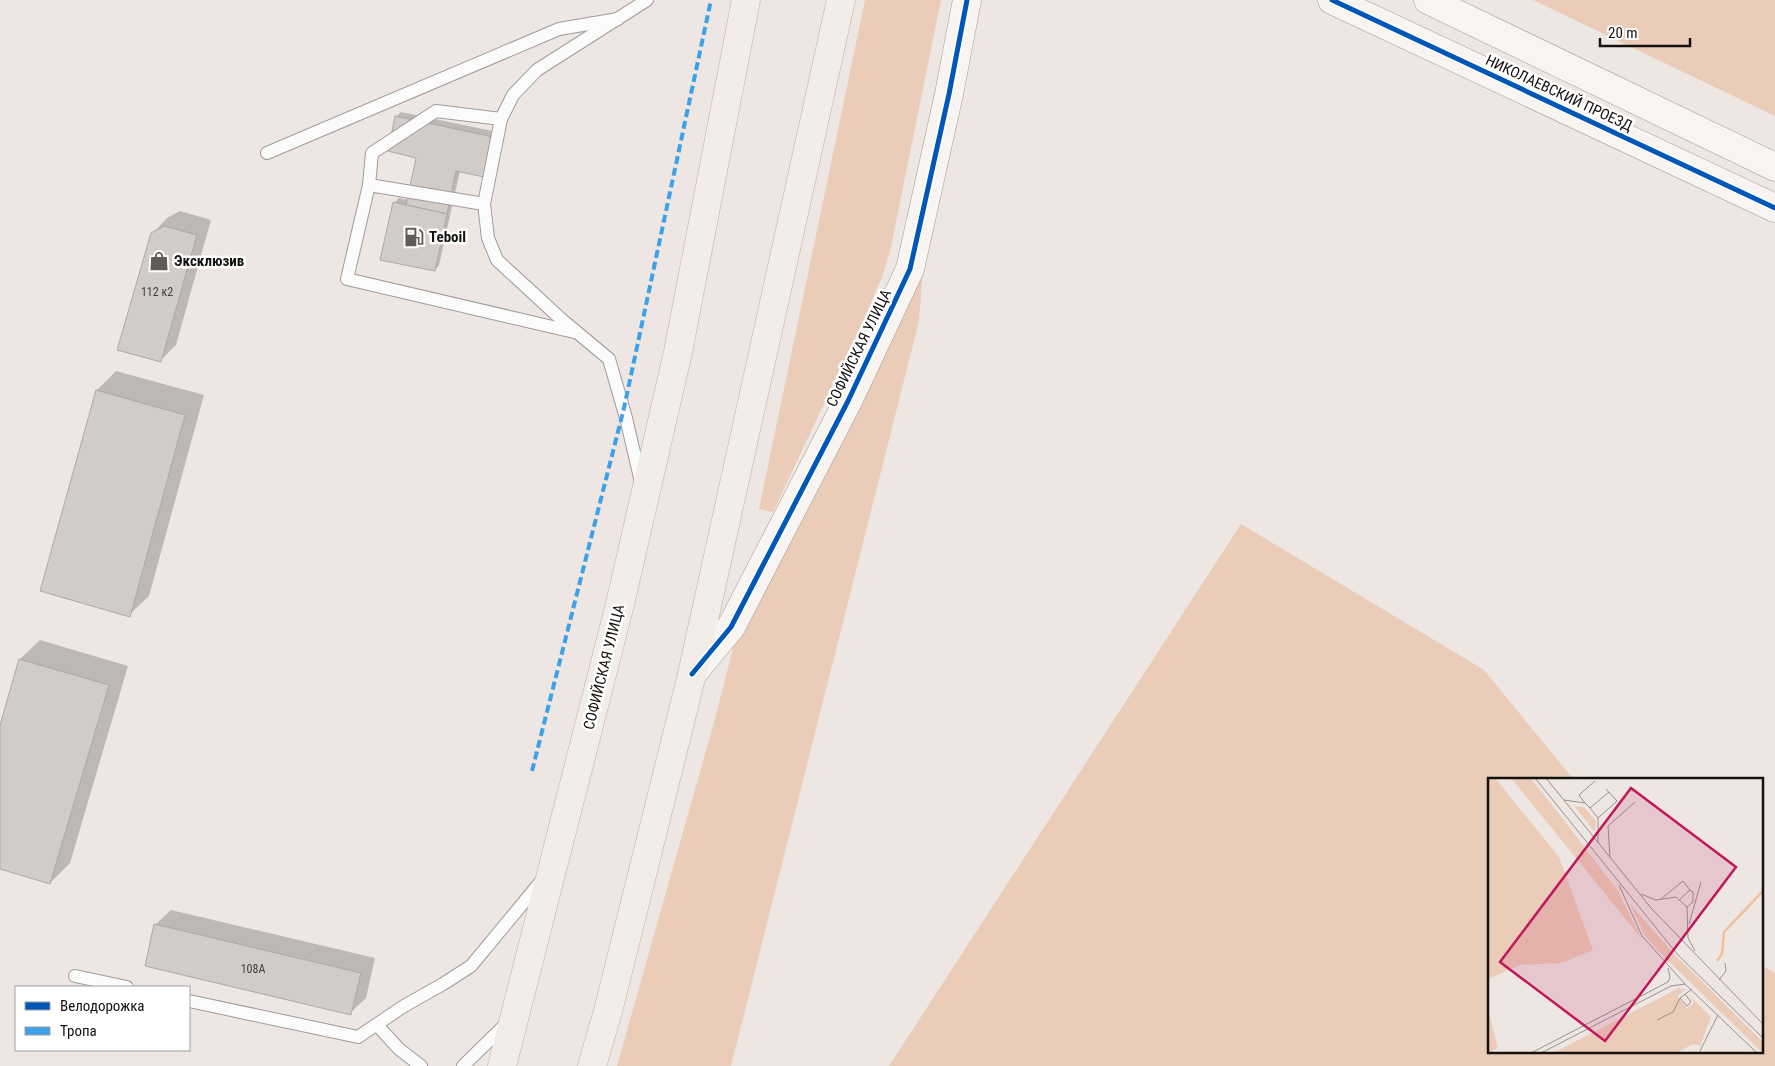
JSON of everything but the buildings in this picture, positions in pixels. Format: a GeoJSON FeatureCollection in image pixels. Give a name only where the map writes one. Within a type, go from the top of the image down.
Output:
{"type":"FeatureCollection","features":[{"type":"Feature","properties":{"kind":"main road","name":"СОФИЙСКАЯ УЛИЦА"},"geometry":{"type":"LineString","coordinates":[[502,1066],[620,604],[678,352],[746,0]]}},
{"type":"Feature","properties":{"kind":"main road","name":"СОФИЙСКАЯ УЛИЦА"},"geometry":{"type":"LineString","coordinates":[[592,1066],[608,1011],[692,674],[841,0]]}},
{"type":"Feature","properties":{"kind":"street","name":"СОФИЙСКАЯ УЛИЦА"},"geometry":{"type":"LineString","coordinates":[[692,674],[731,627],[848,402],[910,269],[949,94],[966,0]]}},
{"type":"Feature","properties":{"kind":"street","name":"НИКОЛАЕВСКИЙ ПРОЕЗД"},"geometry":{"type":"LineString","coordinates":[[1332,0],[1775,208]]}},
{"type":"Feature","properties":{"kind":"street","name":"НИКОЛАЕВСКИЙ ПРОЕЗД"},"geometry":{"type":"LineString","coordinates":[[1428,0],[1775,167]]}},
{"type":"Feature","properties":{"kind":"lane"},"geometry":{"type":"LineString","coordinates":[[645,496],[609,359],[497,260],[488,238],[484,204],[501,119],[513,95],[537,70],[647,0]]}},
{"type":"Feature","properties":{"kind":"lane"},"geometry":{"type":"LineString","coordinates":[[267,152],[559,29],[618,19]]}},
{"type":"Feature","properties":{"kind":"lane"},"geometry":{"type":"LineString","coordinates":[[501,119],[436,111],[372,153],[369,185],[347,279],[578,333]]}},
{"type":"Feature","properties":{"kind":"lane"},"geometry":{"type":"LineString","coordinates":[[369,185],[484,204]]}},
{"type":"Feature","properties":{"kind":"lane"},"geometry":{"type":"LineString","coordinates":[[190,1001],[358,1037],[404,1006],[471,966],[553,867]]}},
{"type":"Feature","properties":{"kind":"lane"},"geometry":{"type":"LineString","coordinates":[[75,976],[122,986]]}},
{"type":"Feature","properties":{"kind":"lane"},"geometry":{"type":"LineString","coordinates":[[463,1066],[514,1016]]}},
{"type":"Feature","properties":{"kind":"lane"},"geometry":{"type":"LineString","coordinates":[[377,1025],[400,1049],[421,1066]]}},
{"type":"Feature","properties":{"kind":"shaded area"},"geometry":{"type":"Polygon","coordinates":[[[865,0],[941,0],[890,251],[882,277],[773,512],[759,509],[865,0]]]}},
{"type":"Feature","properties":{"kind":"shaded area"},"geometry":{"type":"Polygon","coordinates":[[[1533,0],[1775,0],[1775,116],[1533,0]]]}},
{"type":"Feature","properties":{"kind":"shaded area"},"geometry":{"type":"Polygon","coordinates":[[[919,269],[923,270],[919,321],[731,1066],[617,1066],[716,715],[733,648],[919,269]]]}},
{"type":"Feature","properties":{"kind":"shaded area"},"geometry":{"type":"Polygon","coordinates":[[[1241,524],[1484,670],[1572,778],[1488,778],[1488,1054],[1762,1054],[1762,966],[1775,973],[1775,1066],[889,1066],[1241,524]]]}},
{"type":"Feature","properties":{"kind":"marked path"},"geometry":{"type":"LineString","coordinates":[[532,771],[624,408],[711,0]]}},
{"type":"Feature","properties":{"kind":"cycle path"},"geometry":{"type":"LineString","coordinates":[[692,674],[731,627],[848,401],[910,269],[949,94],[967,0]]}},
{"type":"Feature","properties":{"kind":"cycle path"},"geometry":{"type":"LineString","coordinates":[[1332,0],[1775,208]]}},
{"type":"Feature","properties":{"kind":"place","name":"Teboil"},"geometry":{"type":"Point","coordinates":[414,237]}},
{"type":"Feature","properties":{"kind":"place","name":"Эксклюзив"},"geometry":{"type":"Point","coordinates":[159,261]}}]}
